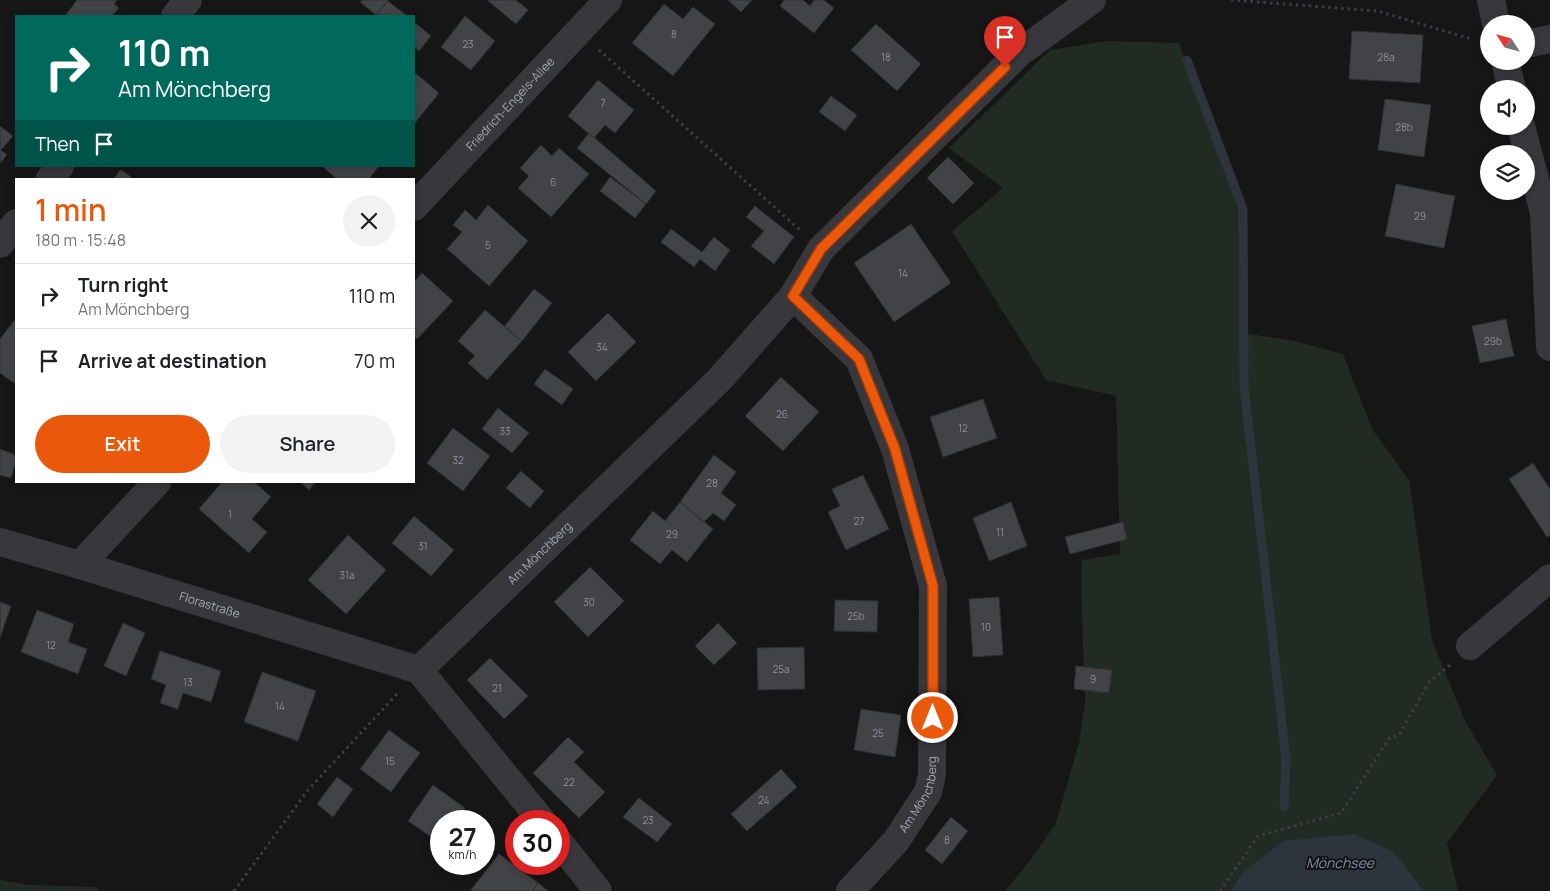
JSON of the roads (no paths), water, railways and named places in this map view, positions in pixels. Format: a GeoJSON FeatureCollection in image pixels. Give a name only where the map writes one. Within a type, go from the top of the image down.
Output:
{"type":"FeatureCollection","features":[{"type":"Feature","properties":{"kind":"street"},"geometry":{"type":"LineString","coordinates":[[176,15],[188,0]]}},
{"type":"Feature","properties":{"kind":"street","name":"Friedrich-Engels-Allee"},"geometry":{"type":"LineString","coordinates":[[415,206],[608,0]]}},
{"type":"Feature","properties":{"kind":"street","name":"Am Mönchberg"},"geometry":{"type":"LineString","coordinates":[[419,670],[720,379],[793,296],[821,249],[1019,53],[1092,0]]}},
{"type":"Feature","properties":{"kind":"street"},"geometry":{"type":"LineString","coordinates":[[1490,15],[1491,0]]}},
{"type":"Feature","properties":{"kind":"street"},"geometry":{"type":"LineString","coordinates":[[1535,42],[1550,40]]}},
{"type":"Feature","properties":{"kind":"street"},"geometry":{"type":"LineString","coordinates":[[1523,135],[1544,213],[1550,347]]}},
{"type":"Feature","properties":{"kind":"street"},"geometry":{"type":"LineString","coordinates":[[51,178],[59,167]]}},
{"type":"Feature","properties":{"kind":"street"},"geometry":{"type":"LineString","coordinates":[[0,244],[15,224]]}},
{"type":"Feature","properties":{"kind":"street","name":"Am Mönchberg"},"geometry":{"type":"LineString","coordinates":[[793,296],[859,359],[895,449],[933,586],[932,775],[928,792],[896,841],[850,891]]}},
{"type":"Feature","properties":{"kind":"street"},"geometry":{"type":"LineString","coordinates":[[80,565],[156,483]]}},
{"type":"Feature","properties":{"kind":"street","name":"Florastraße"},"geometry":{"type":"LineString","coordinates":[[0,542],[419,670]]}},
{"type":"Feature","properties":{"kind":"street"},"geometry":{"type":"LineString","coordinates":[[1470,646],[1550,578]]}},
{"type":"Feature","properties":{"kind":"street"},"geometry":{"type":"LineString","coordinates":[[419,670],[533,810]]}},
{"type":"Feature","properties":{"kind":"street"},"geometry":{"type":"LineString","coordinates":[[570,856],[598,891]]}},
{"type":"Feature","properties":{"kind":"water","name":"Mönchsee"},"geometry":{"type":"Polygon","coordinates":[[[1354,834],[1394,852],[1424,891],[1230,891],[1243,872],[1283,841],[1354,834]]]}},
{"type":"Feature","properties":{"kind":"waterway"},"geometry":{"type":"LineString","coordinates":[[1187,60],[1243,209],[1244,385],[1286,759],[1284,807]]}}]}
